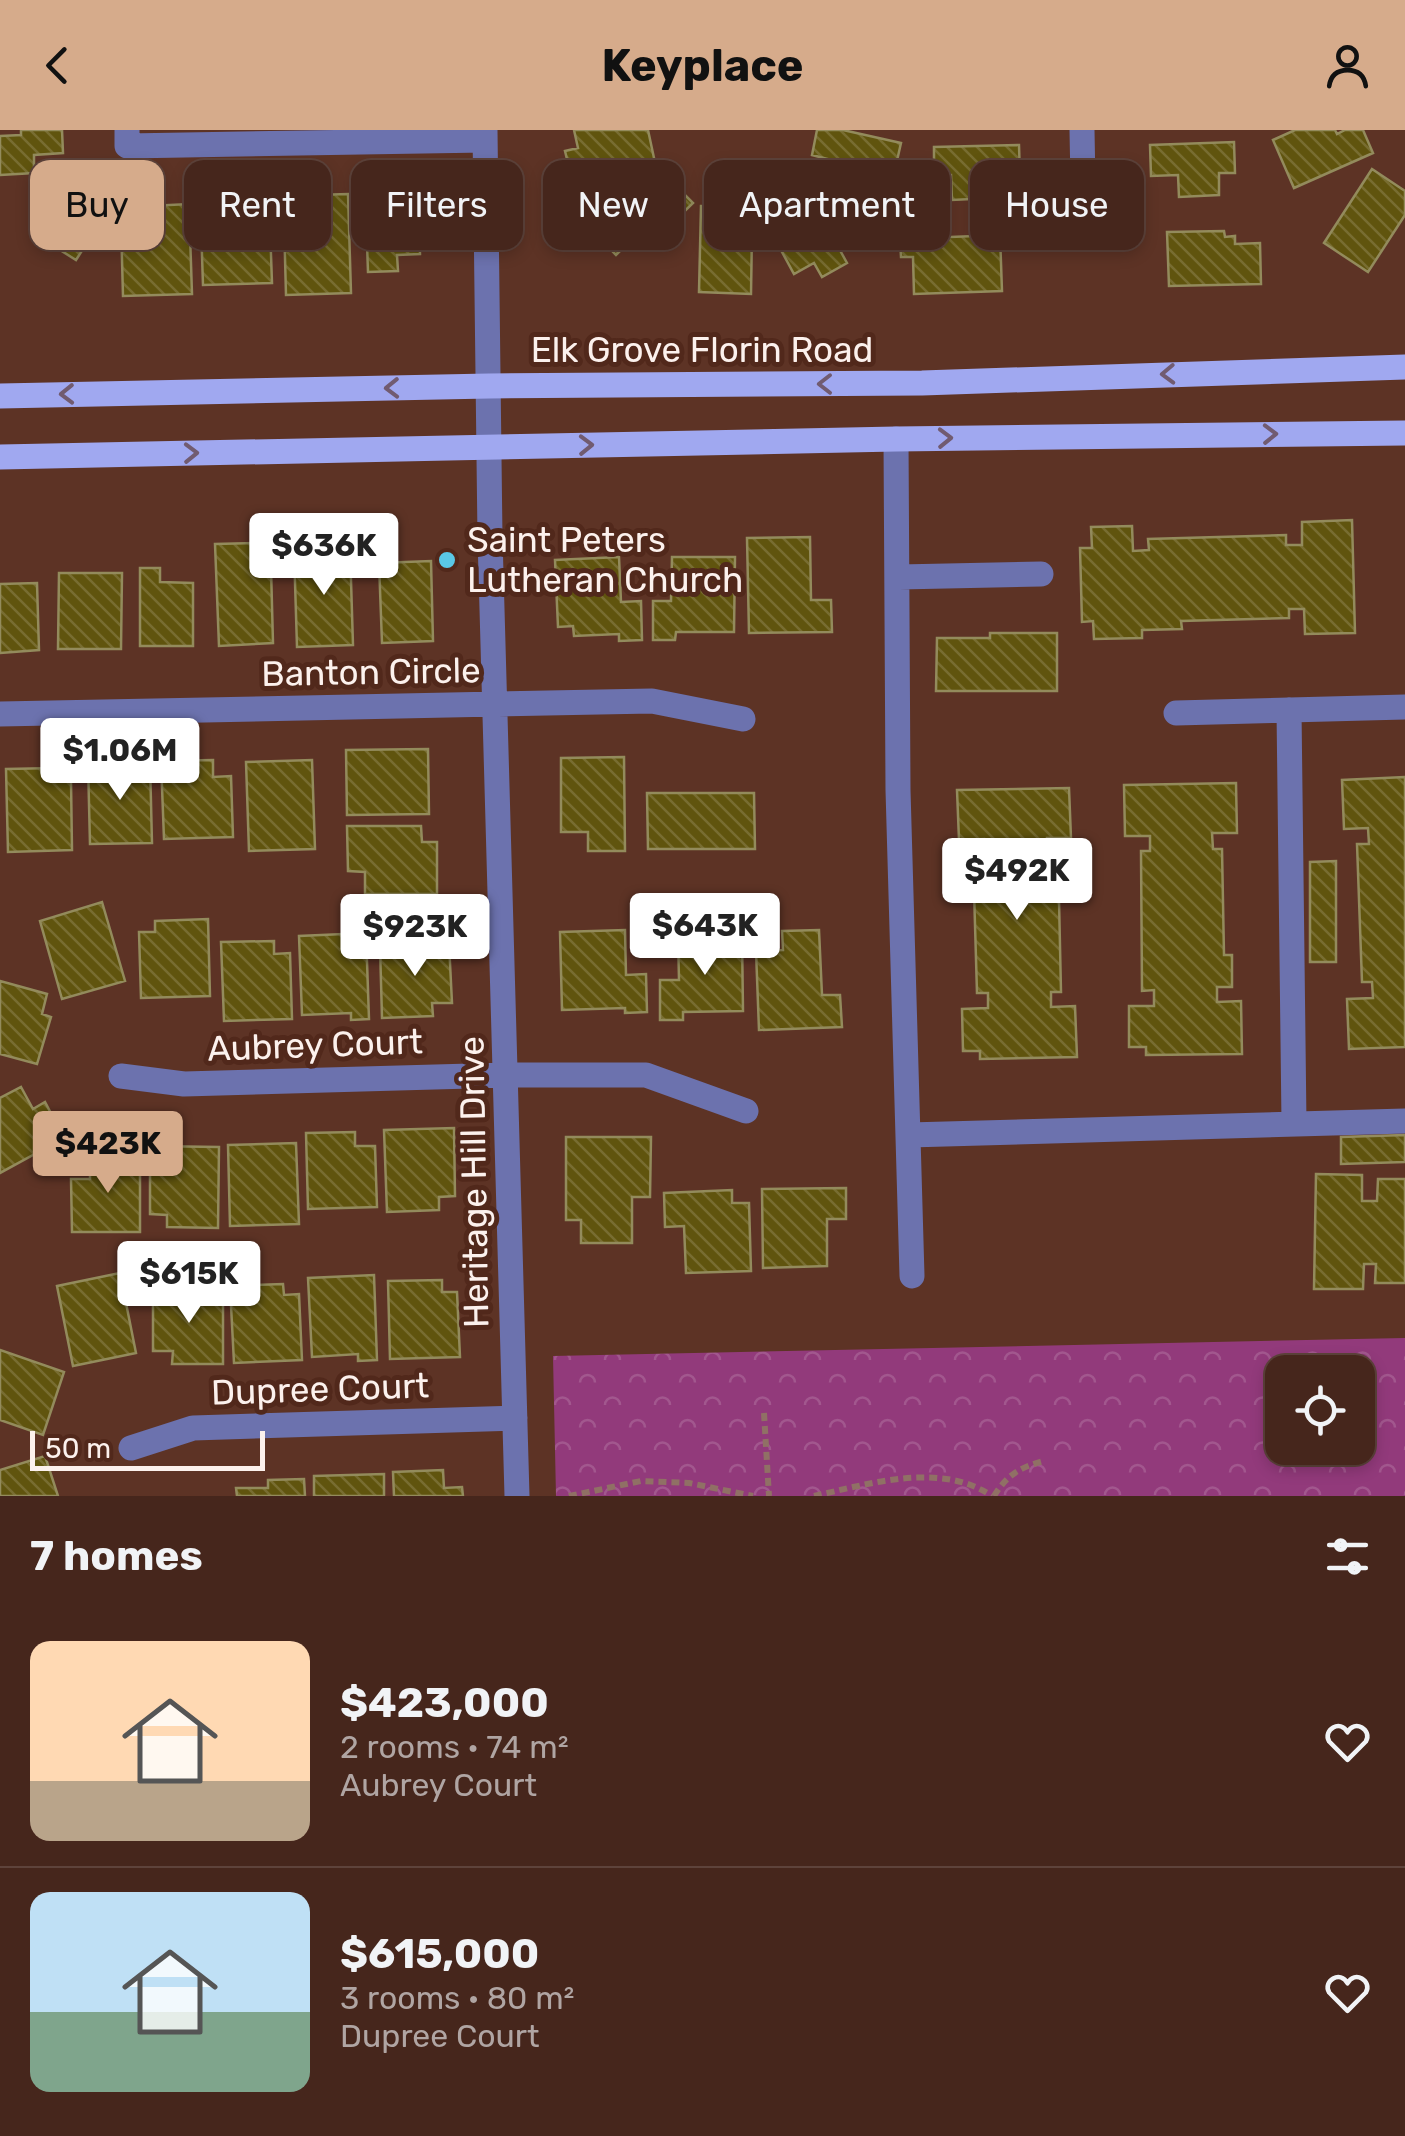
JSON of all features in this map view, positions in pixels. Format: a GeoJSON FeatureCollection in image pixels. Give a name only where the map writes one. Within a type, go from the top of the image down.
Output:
{"type":"FeatureCollection","features":[{"type":"Feature","properties":{"kind":"main road","name":"Elk Grove Florin Road"},"geometry":{"type":"LineString","coordinates":[[0,396],[489,386],[922,383],[1405,366]]}},
{"type":"Feature","properties":{"kind":"main road"},"geometry":{"type":"LineString","coordinates":[[0,457],[1405,433]]}},
{"type":"Feature","properties":{"kind":"street"},"geometry":{"type":"LineString","coordinates":[[127,130],[127,146],[485,135]]}},
{"type":"Feature","properties":{"kind":"street"},"geometry":{"type":"LineString","coordinates":[[1082,130],[1083,160]]}},
{"type":"Feature","properties":{"kind":"street","name":"Heritage Hill Drive"},"geometry":{"type":"LineString","coordinates":[[485,135],[488,447],[517,1496]]}},
{"type":"Feature","properties":{"kind":"street"},"geometry":{"type":"LineString","coordinates":[[896,439],[898,790],[912,1276]]}},
{"type":"Feature","properties":{"kind":"street"},"geometry":{"type":"LineString","coordinates":[[898,577],[1041,574]]}},
{"type":"Feature","properties":{"kind":"street","name":"Banton Circle"},"geometry":{"type":"LineString","coordinates":[[0,714],[652,702],[743,719]]}},
{"type":"Feature","properties":{"kind":"street"},"geometry":{"type":"LineString","coordinates":[[1176,713],[1405,707]]}},
{"type":"Feature","properties":{"kind":"street"},"geometry":{"type":"LineString","coordinates":[[1289,710],[1294,1123]]}},
{"type":"Feature","properties":{"kind":"street","name":"Aubrey Court"},"geometry":{"type":"LineString","coordinates":[[121,1076],[184,1084],[507,1075],[646,1076],[746,1111]]}},
{"type":"Feature","properties":{"kind":"street"},"geometry":{"type":"LineString","coordinates":[[909,1135],[1405,1121]]}},
{"type":"Feature","properties":{"kind":"street","name":"Dupree Court"},"geometry":{"type":"LineString","coordinates":[[130,1448],[193,1428],[515,1418]]}},
{"type":"Feature","properties":{"kind":"path"},"geometry":{"type":"LineString","coordinates":[[764,1413],[769,1496]]}},
{"type":"Feature","properties":{"kind":"path"},"geometry":{"type":"LineString","coordinates":[[814,1496],[897,1478],[943,1480],[993,1496],[1005,1478],[1024,1466],[1044,1461]]}},
{"type":"Feature","properties":{"kind":"path"},"geometry":{"type":"LineString","coordinates":[[570,1496],[642,1482],[689,1484],[753,1496]]}},
{"type":"Feature","properties":{"kind":"green space"},"geometry":{"type":"Polygon","coordinates":[[[1405,1338],[1405,1496],[556,1496],[553,1356],[1405,1338]]]}},
{"type":"Feature","properties":{"kind":"building"},"geometry":{"type":"Polygon","coordinates":[[[21,130],[62,130],[63,153],[34,155],[30,173],[0,175],[0,136],[21,135],[21,130]]]}},
{"type":"Feature","properties":{"kind":"building"},"geometry":{"type":"Polygon","coordinates":[[[574,130],[648,130],[654,158],[567,160],[565,151],[578,148],[574,130]]]}},
{"type":"Feature","properties":{"kind":"building"},"geometry":{"type":"Polygon","coordinates":[[[817,130],[843,130],[901,143],[897,160],[831,160],[812,155],[817,130]]]}},
{"type":"Feature","properties":{"kind":"building"},"geometry":{"type":"Polygon","coordinates":[[[1295,130],[1335,130],[1337,134],[1363,130],[1373,153],[1294,188],[1273,140],[1295,130]]]}},
{"type":"Feature","properties":{"kind":"building"},"geometry":{"type":"Polygon","coordinates":[[[1234,142],[1235,173],[1219,173],[1219,195],[1179,197],[1178,175],[1151,176],[1150,145],[1234,142]]]}},
{"type":"Feature","properties":{"kind":"building"},"geometry":{"type":"Polygon","coordinates":[[[1019,145],[1019,160],[970,160],[970,199],[952,200],[950,160],[934,160],[934,147],[1019,145]]]}},
{"type":"Feature","properties":{"kind":"building"},"geometry":{"type":"Polygon","coordinates":[[[1372,169],[1405,191],[1405,215],[1368,272],[1324,243],[1372,169]]]}},
{"type":"Feature","properties":{"kind":"building"},"geometry":{"type":"Polygon","coordinates":[[[348,194],[351,293],[286,295],[285,250],[331,250],[331,195],[348,194]]]}},
{"type":"Feature","properties":{"kind":"building"},"geometry":{"type":"Polygon","coordinates":[[[684,194],[693,203],[684,212],[684,194]]]}},
{"type":"Feature","properties":{"kind":"building"},"geometry":{"type":"Polygon","coordinates":[[[184,204],[184,250],[191,250],[192,294],[123,296],[122,250],[164,250],[164,205],[184,204]]]}},
{"type":"Feature","properties":{"kind":"building"},"geometry":{"type":"Polygon","coordinates":[[[701,206],[704,206],[704,250],[752,250],[751,294],[699,292],[701,206]]]}},
{"type":"Feature","properties":{"kind":"building"},"geometry":{"type":"Polygon","coordinates":[[[1224,231],[1225,237],[1235,236],[1235,244],[1260,243],[1261,284],[1169,286],[1167,232],[1224,231]]]}},
{"type":"Feature","properties":{"kind":"building"},"geometry":{"type":"Polygon","coordinates":[[[970,236],[970,250],[1001,250],[1002,291],[914,294],[913,257],[901,257],[901,250],[950,250],[950,237],[970,236]]]}},
{"type":"Feature","properties":{"kind":"building"},"geometry":{"type":"Polygon","coordinates":[[[60,250],[82,250],[76,260],[60,250]]]}},
{"type":"Feature","properties":{"kind":"building"},"geometry":{"type":"Polygon","coordinates":[[[202,250],[271,250],[272,283],[203,285],[202,250]]]}},
{"type":"Feature","properties":{"kind":"building"},"geometry":{"type":"Polygon","coordinates":[[[367,250],[420,250],[420,254],[397,255],[398,271],[368,272],[367,250]]]}},
{"type":"Feature","properties":{"kind":"building"},"geometry":{"type":"Polygon","coordinates":[[[781,250],[840,250],[847,263],[822,277],[814,263],[794,274],[781,250]]]}},
{"type":"Feature","properties":{"kind":"building"},"geometry":{"type":"Polygon","coordinates":[[[1352,520],[1355,633],[1305,634],[1304,609],[1289,609],[1289,618],[1181,621],[1182,629],[1142,630],[1142,638],[1094,639],[1093,621],[1082,622],[1080,548],[1092,548],[1091,527],[1132,526],[1133,551],[1149,550],[1148,539],[1286,535],[1286,545],[1302,545],[1302,522],[1352,520]]]}},
{"type":"Feature","properties":{"kind":"building"},"geometry":{"type":"Polygon","coordinates":[[[810,537],[811,600],[831,600],[832,632],[749,633],[747,538],[810,537]]]}},
{"type":"Feature","properties":{"kind":"building"},"geometry":{"type":"Polygon","coordinates":[[[258,543],[259,568],[271,568],[273,643],[219,646],[215,544],[258,543]]]}},
{"type":"Feature","properties":{"kind":"building"},"geometry":{"type":"Polygon","coordinates":[[[350,548],[353,645],[297,647],[294,550],[350,548]]]}},
{"type":"Feature","properties":{"kind":"building"},"geometry":{"type":"Polygon","coordinates":[[[619,557],[621,602],[641,601],[642,640],[619,641],[619,634],[574,636],[573,626],[558,627],[555,560],[619,557]]]}},
{"type":"Feature","properties":{"kind":"building"},"geometry":{"type":"Polygon","coordinates":[[[672,557],[735,557],[734,632],[676,632],[675,640],[653,640],[653,601],[671,601],[672,557]]]}},
{"type":"Feature","properties":{"kind":"building"},"geometry":{"type":"Polygon","coordinates":[[[431,561],[433,641],[382,643],[379,563],[431,561]]]}},
{"type":"Feature","properties":{"kind":"building"},"geometry":{"type":"Polygon","coordinates":[[[140,568],[160,568],[160,582],[193,583],[193,646],[140,646],[140,568]]]}},
{"type":"Feature","properties":{"kind":"building"},"geometry":{"type":"Polygon","coordinates":[[[59,573],[122,573],[121,649],[58,649],[59,573]]]}},
{"type":"Feature","properties":{"kind":"building"},"geometry":{"type":"Polygon","coordinates":[[[37,583],[39,650],[0,653],[0,584],[37,583]]]}},
{"type":"Feature","properties":{"kind":"building"},"geometry":{"type":"Polygon","coordinates":[[[990,633],[1057,633],[1057,691],[936,691],[937,638],[990,638],[990,633]]]}},
{"type":"Feature","properties":{"kind":"building"},"geometry":{"type":"Polygon","coordinates":[[[428,749],[429,814],[347,815],[346,750],[428,749]]]}},
{"type":"Feature","properties":{"kind":"building"},"geometry":{"type":"Polygon","coordinates":[[[624,757],[625,851],[588,851],[588,832],[561,832],[561,758],[624,757]]]}},
{"type":"Feature","properties":{"kind":"building"},"geometry":{"type":"Polygon","coordinates":[[[213,760],[213,777],[231,776],[233,837],[164,839],[161,761],[213,760]]]}},
{"type":"Feature","properties":{"kind":"building"},"geometry":{"type":"Polygon","coordinates":[[[312,760],[315,849],[249,851],[246,762],[312,760]]]}},
{"type":"Feature","properties":{"kind":"building"},"geometry":{"type":"Polygon","coordinates":[[[150,762],[152,843],[90,844],[88,763],[150,762]]]}},
{"type":"Feature","properties":{"kind":"building"},"geometry":{"type":"Polygon","coordinates":[[[56,768],[56,782],[71,781],[72,850],[8,852],[6,769],[56,768]]]}},
{"type":"Feature","properties":{"kind":"building"},"geometry":{"type":"Polygon","coordinates":[[[1405,777],[1405,1047],[1349,1049],[1347,999],[1373,998],[1372,982],[1362,982],[1357,844],[1369,844],[1368,828],[1344,829],[1342,780],[1405,777]]]}},
{"type":"Feature","properties":{"kind":"building"},"geometry":{"type":"Polygon","coordinates":[[[1236,783],[1237,833],[1212,833],[1213,849],[1222,849],[1224,955],[1232,955],[1232,987],[1217,987],[1217,1002],[1241,1001],[1242,1054],[1146,1055],[1146,1047],[1129,1047],[1129,1006],[1154,1006],[1154,990],[1142,991],[1141,851],[1150,851],[1150,836],[1125,836],[1124,785],[1236,783]]]}},
{"type":"Feature","properties":{"kind":"building"},"geometry":{"type":"Polygon","coordinates":[[[1069,788],[1071,838],[1047,838],[1047,853],[1058,853],[1061,992],[1051,992],[1051,1007],[1075,1006],[1077,1057],[980,1059],[980,1051],[963,1051],[962,1009],[988,1008],[988,993],[977,993],[973,856],[984,855],[984,839],[959,840],[957,790],[1069,788]]]}},
{"type":"Feature","properties":{"kind":"building"},"geometry":{"type":"Polygon","coordinates":[[[647,793],[754,793],[755,849],[648,849],[647,793]]]}},
{"type":"Feature","properties":{"kind":"building"},"geometry":{"type":"Polygon","coordinates":[[[347,826],[421,826],[422,842],[437,842],[437,894],[365,894],[365,872],[348,871],[347,826]]]}},
{"type":"Feature","properties":{"kind":"building"},"geometry":{"type":"Polygon","coordinates":[[[1336,861],[1336,962],[1310,962],[1310,862],[1336,861]]]}},
{"type":"Feature","properties":{"kind":"building"},"geometry":{"type":"Polygon","coordinates":[[[102,902],[125,981],[62,999],[40,921],[102,902]]]}},
{"type":"Feature","properties":{"kind":"building"},"geometry":{"type":"Polygon","coordinates":[[[208,919],[210,996],[141,998],[139,932],[155,932],[155,921],[208,919]]]}},
{"type":"Feature","properties":{"kind":"building"},"geometry":{"type":"Polygon","coordinates":[[[625,930],[626,975],[646,974],[647,1012],[625,1013],[625,1008],[562,1010],[560,932],[625,930]]]}},
{"type":"Feature","properties":{"kind":"building"},"geometry":{"type":"Polygon","coordinates":[[[819,930],[822,995],[840,995],[842,1027],[759,1030],[756,951],[783,950],[782,931],[819,930]]]}},
{"type":"Feature","properties":{"kind":"building"},"geometry":{"type":"Polygon","coordinates":[[[366,933],[369,1019],[351,1020],[351,1013],[302,1015],[299,936],[366,933]]]}},
{"type":"Feature","properties":{"kind":"building"},"geometry":{"type":"Polygon","coordinates":[[[678,936],[742,936],[743,1011],[683,1012],[683,1020],[660,1020],[660,980],[679,980],[678,936]]]}},
{"type":"Feature","properties":{"kind":"building"},"geometry":{"type":"Polygon","coordinates":[[[274,941],[274,954],[290,953],[292,1019],[224,1021],[221,942],[274,941]]]}},
{"type":"Feature","properties":{"kind":"building"},"geometry":{"type":"Polygon","coordinates":[[[449,943],[452,1003],[432,1003],[433,1016],[382,1018],[380,946],[449,943]]]}},
{"type":"Feature","properties":{"kind":"building"},"geometry":{"type":"Polygon","coordinates":[[[0,981],[47,994],[42,1014],[51,1017],[37,1064],[0,1054],[0,981]]]}},
{"type":"Feature","properties":{"kind":"building"},"geometry":{"type":"Polygon","coordinates":[[[21,1087],[33,1109],[45,1102],[64,1138],[0,1173],[0,1098],[21,1087]]]}},
{"type":"Feature","properties":{"kind":"building"},"geometry":{"type":"Polygon","coordinates":[[[454,1128],[455,1196],[439,1197],[439,1210],[387,1212],[384,1130],[454,1128]]]}},
{"type":"Feature","properties":{"kind":"building"},"geometry":{"type":"Polygon","coordinates":[[[355,1132],[355,1146],[375,1146],[377,1207],[308,1209],[306,1133],[355,1132]]]}},
{"type":"Feature","properties":{"kind":"building"},"geometry":{"type":"Polygon","coordinates":[[[1405,1135],[1405,1162],[1341,1164],[1341,1137],[1405,1135]]]}},
{"type":"Feature","properties":{"kind":"building"},"geometry":{"type":"Polygon","coordinates":[[[566,1137],[651,1137],[650,1197],[632,1197],[632,1243],[581,1243],[581,1220],[566,1220],[566,1137]]]}},
{"type":"Feature","properties":{"kind":"building"},"geometry":{"type":"Polygon","coordinates":[[[296,1143],[299,1224],[230,1226],[228,1145],[296,1143]]]}},
{"type":"Feature","properties":{"kind":"building"},"geometry":{"type":"Polygon","coordinates":[[[150,1146],[219,1147],[218,1228],[167,1227],[167,1215],[150,1214],[150,1146]]]}},
{"type":"Feature","properties":{"kind":"building"},"geometry":{"type":"Polygon","coordinates":[[[90,1155],[140,1155],[140,1232],[72,1232],[71,1179],[90,1179],[90,1155]]]}},
{"type":"Feature","properties":{"kind":"building"},"geometry":{"type":"Polygon","coordinates":[[[1316,1174],[1362,1175],[1362,1201],[1377,1201],[1378,1179],[1405,1179],[1405,1283],[1375,1283],[1376,1264],[1364,1264],[1363,1289],[1314,1289],[1316,1174]]]}},
{"type":"Feature","properties":{"kind":"building"},"geometry":{"type":"Polygon","coordinates":[[[846,1188],[846,1219],[827,1219],[827,1266],[763,1268],[762,1189],[846,1188]]]}},
{"type":"Feature","properties":{"kind":"building"},"geometry":{"type":"Polygon","coordinates":[[[732,1190],[732,1203],[749,1203],[751,1271],[686,1273],[684,1226],[665,1227],[664,1193],[732,1190]]]}},
{"type":"Feature","properties":{"kind":"building"},"geometry":{"type":"Polygon","coordinates":[[[120,1273],[136,1353],[73,1366],[57,1286],[120,1273]]]}},
{"type":"Feature","properties":{"kind":"building"},"geometry":{"type":"Polygon","coordinates":[[[374,1275],[377,1360],[358,1361],[358,1354],[312,1357],[308,1278],[374,1275]]]}},
{"type":"Feature","properties":{"kind":"building"},"geometry":{"type":"Polygon","coordinates":[[[442,1280],[442,1292],[457,1292],[460,1357],[390,1359],[388,1281],[442,1280]]]}},
{"type":"Feature","properties":{"kind":"building"},"geometry":{"type":"Polygon","coordinates":[[[283,1284],[284,1295],[299,1294],[302,1360],[234,1363],[230,1286],[283,1284]]]}},
{"type":"Feature","properties":{"kind":"building"},"geometry":{"type":"Polygon","coordinates":[[[153,1292],[223,1292],[223,1364],[172,1364],[173,1351],[153,1351],[153,1292]]]}},
{"type":"Feature","properties":{"kind":"building"},"geometry":{"type":"Polygon","coordinates":[[[0,1350],[64,1372],[43,1435],[0,1420],[0,1350]]]}},
{"type":"Feature","properties":{"kind":"building"},"geometry":{"type":"Polygon","coordinates":[[[45,1456],[58,1496],[0,1496],[0,1470],[45,1456]]]}},
{"type":"Feature","properties":{"kind":"building"},"geometry":{"type":"Polygon","coordinates":[[[443,1470],[444,1488],[462,1487],[463,1496],[394,1496],[393,1472],[443,1470]]]}},
{"type":"Feature","properties":{"kind":"building"},"geometry":{"type":"Polygon","coordinates":[[[384,1474],[384,1496],[314,1496],[314,1476],[384,1474]]]}},
{"type":"Feature","properties":{"kind":"building"},"geometry":{"type":"Polygon","coordinates":[[[304,1479],[305,1496],[237,1496],[236,1488],[268,1488],[268,1480],[304,1479]]]}},
{"type":"Feature","properties":{"kind":"place","name":"Saint Peters Lutheran Church"},"geometry":{"type":"Point","coordinates":[447,560]}}]}
